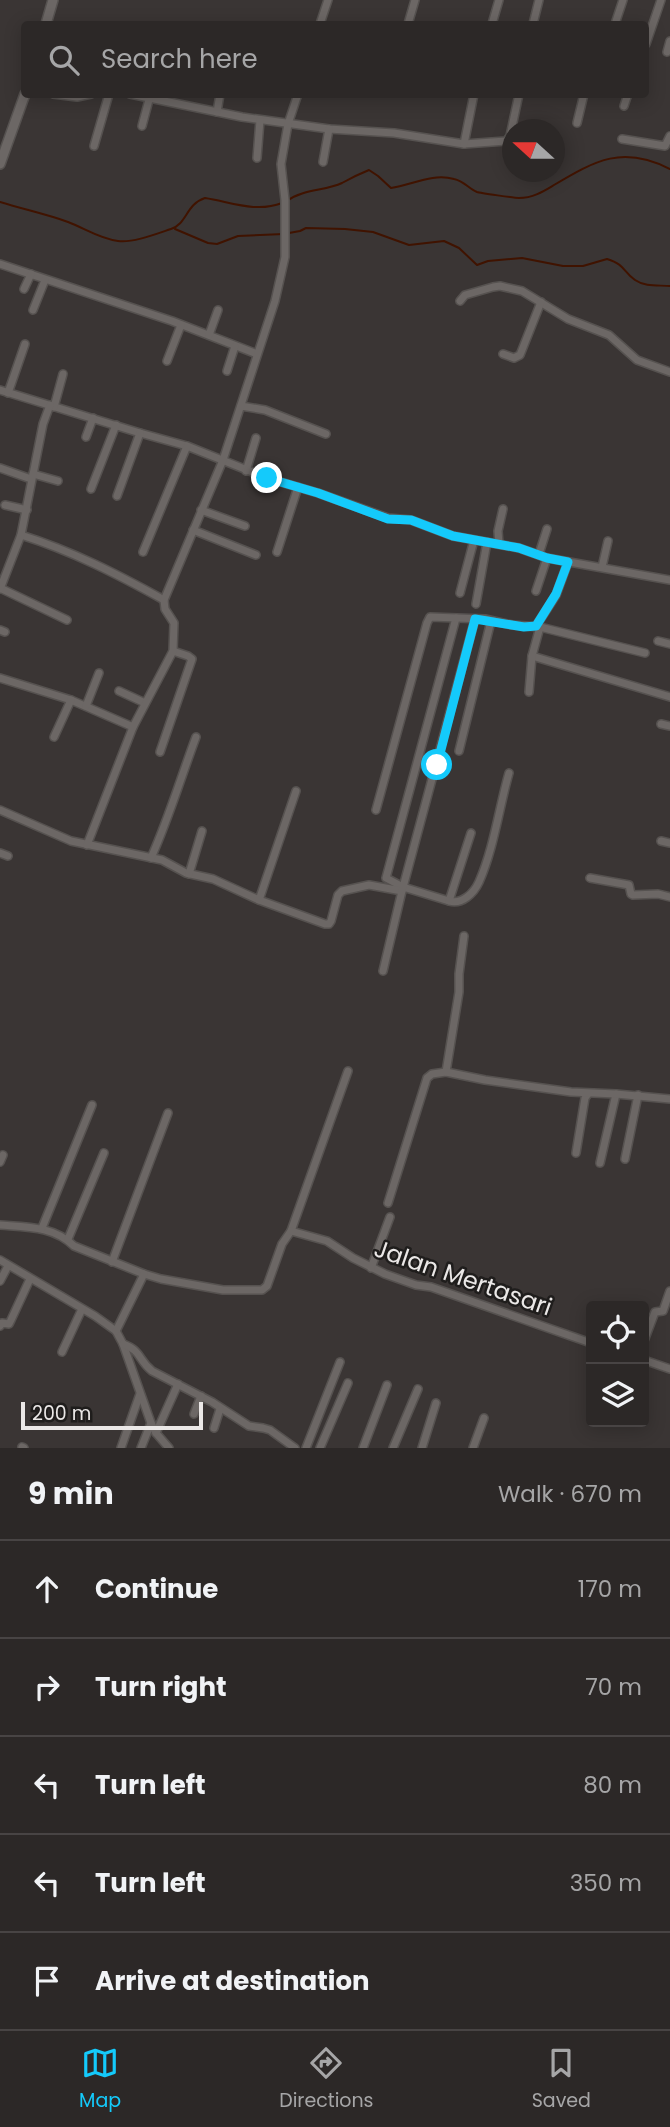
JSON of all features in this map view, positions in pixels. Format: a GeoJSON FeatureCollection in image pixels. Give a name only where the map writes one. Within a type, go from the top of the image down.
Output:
{"type":"FeatureCollection","features":[{"type":"Feature","properties":{"kind":"street"},"geometry":{"type":"LineString","coordinates":[[47,21],[53,0]]}},
{"type":"Feature","properties":{"kind":"street"},"geometry":{"type":"LineString","coordinates":[[321,21],[328,0]]}},
{"type":"Feature","properties":{"kind":"street"},"geometry":{"type":"LineString","coordinates":[[409,21],[415,0]]}},
{"type":"Feature","properties":{"kind":"street"},"geometry":{"type":"LineString","coordinates":[[493,21],[499,0]]}},
{"type":"Feature","properties":{"kind":"street"},"geometry":{"type":"LineString","coordinates":[[534,21],[539,0]]}},
{"type":"Feature","properties":{"kind":"street"},"geometry":{"type":"LineString","coordinates":[[616,21],[623,0]]}},
{"type":"Feature","properties":{"kind":"street"},"geometry":{"type":"LineString","coordinates":[[649,35],[661,0]]}},
{"type":"Feature","properties":{"kind":"street"},"geometry":{"type":"LineString","coordinates":[[667,52],[670,41]]}},
{"type":"Feature","properties":{"kind":"street"},"geometry":{"type":"LineString","coordinates":[[0,164],[24,98]]}},
{"type":"Feature","properties":{"kind":"street"},"geometry":{"type":"LineString","coordinates":[[94,146],[108,98]]}},
{"type":"Feature","properties":{"kind":"street"},"geometry":{"type":"LineString","coordinates":[[142,126],[149,98]]}},
{"type":"Feature","properties":{"kind":"street"},"geometry":{"type":"LineString","coordinates":[[158,98],[260,120],[328,129],[394,133],[464,144],[506,141],[510,136],[518,98]]}},
{"type":"Feature","properties":{"kind":"street"},"geometry":{"type":"LineString","coordinates":[[217,112],[219,98]]}},
{"type":"Feature","properties":{"kind":"street"},"geometry":{"type":"LineString","coordinates":[[87,845],[133,727],[173,651],[174,623],[164,600],[223,460],[278,288],[285,257],[285,200],[281,164],[288,124],[297,98]]}},
{"type":"Feature","properties":{"kind":"street"},"geometry":{"type":"LineString","coordinates":[[464,144],[473,98]]}},
{"type":"Feature","properties":{"kind":"street"},"geometry":{"type":"LineString","coordinates":[[577,123],[583,98]]}},
{"type":"Feature","properties":{"kind":"street"},"geometry":{"type":"LineString","coordinates":[[624,106],[627,98]]}},
{"type":"Feature","properties":{"kind":"street"},"geometry":{"type":"LineString","coordinates":[[257,158],[260,120]]}},
{"type":"Feature","properties":{"kind":"street"},"geometry":{"type":"LineString","coordinates":[[323,162],[328,129]]}},
{"type":"Feature","properties":{"kind":"street"},"geometry":{"type":"LineString","coordinates":[[622,139],[666,145],[670,136]]}},
{"type":"Feature","properties":{"kind":"street"},"geometry":{"type":"LineString","coordinates":[[0,264],[181,324],[257,354]]}},
{"type":"Feature","properties":{"kind":"street"},"geometry":{"type":"LineString","coordinates":[[24,289],[30,275]]}},
{"type":"Feature","properties":{"kind":"street"},"geometry":{"type":"LineString","coordinates":[[33,310],[45,280]]}},
{"type":"Feature","properties":{"kind":"street"},"geometry":{"type":"LineString","coordinates":[[460,301],[465,295],[500,286],[522,291],[568,319],[608,334],[637,360],[670,372]]}},
{"type":"Feature","properties":{"kind":"street"},"geometry":{"type":"LineString","coordinates":[[503,354],[514,358],[520,355],[541,302]]}},
{"type":"Feature","properties":{"kind":"street"},"geometry":{"type":"LineString","coordinates":[[209,335],[219,310]]}},
{"type":"Feature","properties":{"kind":"street"},"geometry":{"type":"LineString","coordinates":[[167,361],[181,324]]}},
{"type":"Feature","properties":{"kind":"street"},"geometry":{"type":"LineString","coordinates":[[25,344],[4,391],[187,446],[246,471],[378,516],[411,520],[453,536],[499,544],[568,562],[670,580]]}},
{"type":"Feature","properties":{"kind":"street"},"geometry":{"type":"LineString","coordinates":[[227,371],[236,346]]}},
{"type":"Feature","properties":{"kind":"street"},"geometry":{"type":"LineString","coordinates":[[63,374],[43,424],[21,535],[0,588],[67,620]]}},
{"type":"Feature","properties":{"kind":"street"},"geometry":{"type":"LineString","coordinates":[[242,406],[265,410],[326,434]]}},
{"type":"Feature","properties":{"kind":"street"},"geometry":{"type":"LineString","coordinates":[[86,438],[93,418]]}},
{"type":"Feature","properties":{"kind":"street"},"geometry":{"type":"LineString","coordinates":[[91,489],[116,425]]}},
{"type":"Feature","properties":{"kind":"street"},"geometry":{"type":"LineString","coordinates":[[117,496],[140,433]]}},
{"type":"Feature","properties":{"kind":"street"},"geometry":{"type":"LineString","coordinates":[[246,471],[257,438]]}},
{"type":"Feature","properties":{"kind":"street"},"geometry":{"type":"LineString","coordinates":[[143,552],[187,446]]}},
{"type":"Feature","properties":{"kind":"street"},"geometry":{"type":"LineString","coordinates":[[0,468],[58,481]]}},
{"type":"Feature","properties":{"kind":"street"},"geometry":{"type":"LineString","coordinates":[[277,552],[298,487]]}},
{"type":"Feature","properties":{"kind":"street"},"geometry":{"type":"LineString","coordinates":[[5,505],[27,510]]}},
{"type":"Feature","properties":{"kind":"street"},"geometry":{"type":"LineString","coordinates":[[499,544],[498,531],[503,509]]}},
{"type":"Feature","properties":{"kind":"street"},"geometry":{"type":"LineString","coordinates":[[201,510],[245,526]]}},
{"type":"Feature","properties":{"kind":"street"},"geometry":{"type":"LineString","coordinates":[[536,591],[547,529]]}},
{"type":"Feature","properties":{"kind":"street"},"geometry":{"type":"LineString","coordinates":[[193,530],[256,555]]}},
{"type":"Feature","properties":{"kind":"street"},"geometry":{"type":"LineString","coordinates":[[21,535],[50,544],[106,568],[164,600]]}},
{"type":"Feature","properties":{"kind":"street"},"geometry":{"type":"LineString","coordinates":[[460,593],[474,540]]}},
{"type":"Feature","properties":{"kind":"street"},"geometry":{"type":"LineString","coordinates":[[602,568],[608,541]]}},
{"type":"Feature","properties":{"kind":"street"},"geometry":{"type":"LineString","coordinates":[[476,604],[487,542]]}},
{"type":"Feature","properties":{"kind":"street"},"geometry":{"type":"LineString","coordinates":[[529,692],[538,627],[556,594],[568,562]]}},
{"type":"Feature","properties":{"kind":"street"},"geometry":{"type":"LineString","coordinates":[[376,810],[428,619],[436,616],[538,627],[645,653]]}},
{"type":"Feature","properties":{"kind":"street"},"geometry":{"type":"LineString","coordinates":[[402,889],[385,875],[456,618]]}},
{"type":"Feature","properties":{"kind":"street"},"geometry":{"type":"LineString","coordinates":[[383,971],[402,889],[475,619]]}},
{"type":"Feature","properties":{"kind":"street"},"geometry":{"type":"LineString","coordinates":[[460,751],[491,621]]}},
{"type":"Feature","properties":{"kind":"street"},"geometry":{"type":"LineString","coordinates":[[658,641],[670,644]]}},
{"type":"Feature","properties":{"kind":"street"},"geometry":{"type":"LineString","coordinates":[[160,752],[192,659],[173,651]]}},
{"type":"Feature","properties":{"kind":"street"},"geometry":{"type":"LineString","coordinates":[[532,656],[670,697]]}},
{"type":"Feature","properties":{"kind":"street"},"geometry":{"type":"LineString","coordinates":[[86,706],[99,673]]}},
{"type":"Feature","properties":{"kind":"street"},"geometry":{"type":"LineString","coordinates":[[0,678],[71,700],[133,727]]}},
{"type":"Feature","properties":{"kind":"street"},"geometry":{"type":"LineString","coordinates":[[119,691],[145,703]]}},
{"type":"Feature","properties":{"kind":"street"},"geometry":{"type":"LineString","coordinates":[[54,737],[71,700]]}},
{"type":"Feature","properties":{"kind":"street"},"geometry":{"type":"LineString","coordinates":[[661,724],[670,726]]}},
{"type":"Feature","properties":{"kind":"street"},"geometry":{"type":"LineString","coordinates":[[151,858],[169,817],[196,737]]}},
{"type":"Feature","properties":{"kind":"street"},"geometry":{"type":"LineString","coordinates":[[0,810],[71,841],[171,863],[189,874],[213,879],[259,900],[327,924],[331,921],[339,893],[369,885],[402,889],[456,902],[466,898],[479,883],[509,773]]}},
{"type":"Feature","properties":{"kind":"street"},"geometry":{"type":"LineString","coordinates":[[259,900],[296,791]]}},
{"type":"Feature","properties":{"kind":"street"},"geometry":{"type":"LineString","coordinates":[[189,874],[202,831]]}},
{"type":"Feature","properties":{"kind":"street"},"geometry":{"type":"LineString","coordinates":[[449,901],[471,833]]}},
{"type":"Feature","properties":{"kind":"street"},"geometry":{"type":"LineString","coordinates":[[0,853],[8,856]]}},
{"type":"Feature","properties":{"kind":"street"},"geometry":{"type":"LineString","coordinates":[[590,878],[629,885],[631,894],[634,895],[657,894],[670,897]]}},
{"type":"Feature","properties":{"kind":"street"},"geometry":{"type":"LineString","coordinates":[[446,1072],[459,992],[464,936]]}},
{"type":"Feature","properties":{"kind":"street"},"geometry":{"type":"LineString","coordinates":[[0,1225],[42,1228],[68,1239],[74,1246],[144,1274],[223,1290],[259,1291],[267,1286],[284,1239],[291,1231],[348,1071]]}},
{"type":"Feature","properties":{"kind":"street"},"geometry":{"type":"LineString","coordinates":[[388,1203],[428,1078],[432,1074],[446,1072],[588,1094],[670,1099]]}},
{"type":"Feature","properties":{"kind":"street"},"geometry":{"type":"LineString","coordinates":[[576,1153],[585,1098],[588,1094]]}},
{"type":"Feature","properties":{"kind":"street"},"geometry":{"type":"LineString","coordinates":[[600,1163],[616,1094]]}},
{"type":"Feature","properties":{"kind":"street"},"geometry":{"type":"LineString","coordinates":[[625,1159],[638,1096]]}},
{"type":"Feature","properties":{"kind":"street"},"geometry":{"type":"LineString","coordinates":[[42,1228],[92,1105]]}},
{"type":"Feature","properties":{"kind":"street"},"geometry":{"type":"LineString","coordinates":[[112,1262],[168,1112]]}},
{"type":"Feature","properties":{"kind":"street"},"geometry":{"type":"LineString","coordinates":[[68,1239],[104,1153]]}},
{"type":"Feature","properties":{"kind":"street"},"geometry":{"type":"LineString","coordinates":[[372,1268],[390,1217]]}},
{"type":"Feature","properties":{"kind":"street","name":"Jalan Mertasari"},"geometry":{"type":"LineString","coordinates":[[291,1231],[327,1241],[372,1268],[412,1284],[431,1287],[586,1341]]}},
{"type":"Feature","properties":{"kind":"street"},"geometry":{"type":"LineString","coordinates":[[0,1260],[116,1331],[151,1423],[161,1444],[169,1448]]}},
{"type":"Feature","properties":{"kind":"street"},"geometry":{"type":"LineString","coordinates":[[0,1281],[8,1266]]}},
{"type":"Feature","properties":{"kind":"street"},"geometry":{"type":"LineString","coordinates":[[116,1331],[144,1274]]}},
{"type":"Feature","properties":{"kind":"street"},"geometry":{"type":"LineString","coordinates":[[0,1326],[2,1323],[9,1324],[30,1279]]}},
{"type":"Feature","properties":{"kind":"street"},"geometry":{"type":"LineString","coordinates":[[649,1327],[655,1311],[663,1311],[670,1291]]}},
{"type":"Feature","properties":{"kind":"street"},"geometry":{"type":"LineString","coordinates":[[62,1352],[82,1309]]}},
{"type":"Feature","properties":{"kind":"street"},"geometry":{"type":"LineString","coordinates":[[123,1344],[138,1351],[149,1369],[201,1396],[249,1426],[270,1430],[295,1448]]}},
{"type":"Feature","properties":{"kind":"street"},"geometry":{"type":"LineString","coordinates":[[306,1448],[340,1362]]}},
{"type":"Feature","properties":{"kind":"street"},"geometry":{"type":"LineString","coordinates":[[649,1362],[670,1369]]}},
{"type":"Feature","properties":{"kind":"street"},"geometry":{"type":"LineString","coordinates":[[320,1448],[348,1383]]}},
{"type":"Feature","properties":{"kind":"street"},"geometry":{"type":"LineString","coordinates":[[156,1433],[178,1384]]}},
{"type":"Feature","properties":{"kind":"street"},"geometry":{"type":"LineString","coordinates":[[363,1448],[387,1385]]}},
{"type":"Feature","properties":{"kind":"street"},"geometry":{"type":"LineString","coordinates":[[393,1448],[418,1389]]}},
{"type":"Feature","properties":{"kind":"street"},"geometry":{"type":"LineString","coordinates":[[121,1448],[141,1394]]}},
{"type":"Feature","properties":{"kind":"street"},"geometry":{"type":"LineString","coordinates":[[194,1414],[201,1396]]}},
{"type":"Feature","properties":{"kind":"street"},"geometry":{"type":"LineString","coordinates":[[422,1448],[436,1403]]}},
{"type":"Feature","properties":{"kind":"street"},"geometry":{"type":"LineString","coordinates":[[214,1428],[220,1409]]}},
{"type":"Feature","properties":{"kind":"street"},"geometry":{"type":"LineString","coordinates":[[473,1448],[484,1418]]}},
{"type":"Feature","properties":{"kind":"street"},"geometry":{"type":"LineString","coordinates":[[141,1448],[151,1423]]}},
{"type":"Feature","properties":{"kind":"waterway"},"geometry":{"type":"LineString","coordinates":[[287,201],[300,194],[335,186],[369,170],[391,188],[438,177],[461,181],[477,192],[519,198],[538,194],[583,169],[610,159],[638,158],[670,169]]}},
{"type":"Feature","properties":{"kind":"waterway"},"geometry":{"type":"LineString","coordinates":[[0,202],[60,219],[118,241],[144,238],[171,229],[180,223],[194,205],[205,198],[253,207],[282,203]]}},
{"type":"Feature","properties":{"kind":"waterway"},"geometry":{"type":"LineString","coordinates":[[289,233],[306,228],[345,229],[373,232],[409,245],[444,241],[459,248],[477,265],[488,261],[522,258],[563,266],[583,266],[607,259],[621,266],[639,282],[670,286]]}},
{"type":"Feature","properties":{"kind":"waterway"},"geometry":{"type":"LineString","coordinates":[[175,229],[217,244],[238,236],[284,234]]}},
{"type":"Feature","properties":{"kind":"route"},"geometry":{"type":"LineString","coordinates":[[267,478],[318,493],[388,519],[411,520],[453,536],[519,548],[568,562],[556,594],[536,626],[524,627],[475,619],[437,765]]}}]}
